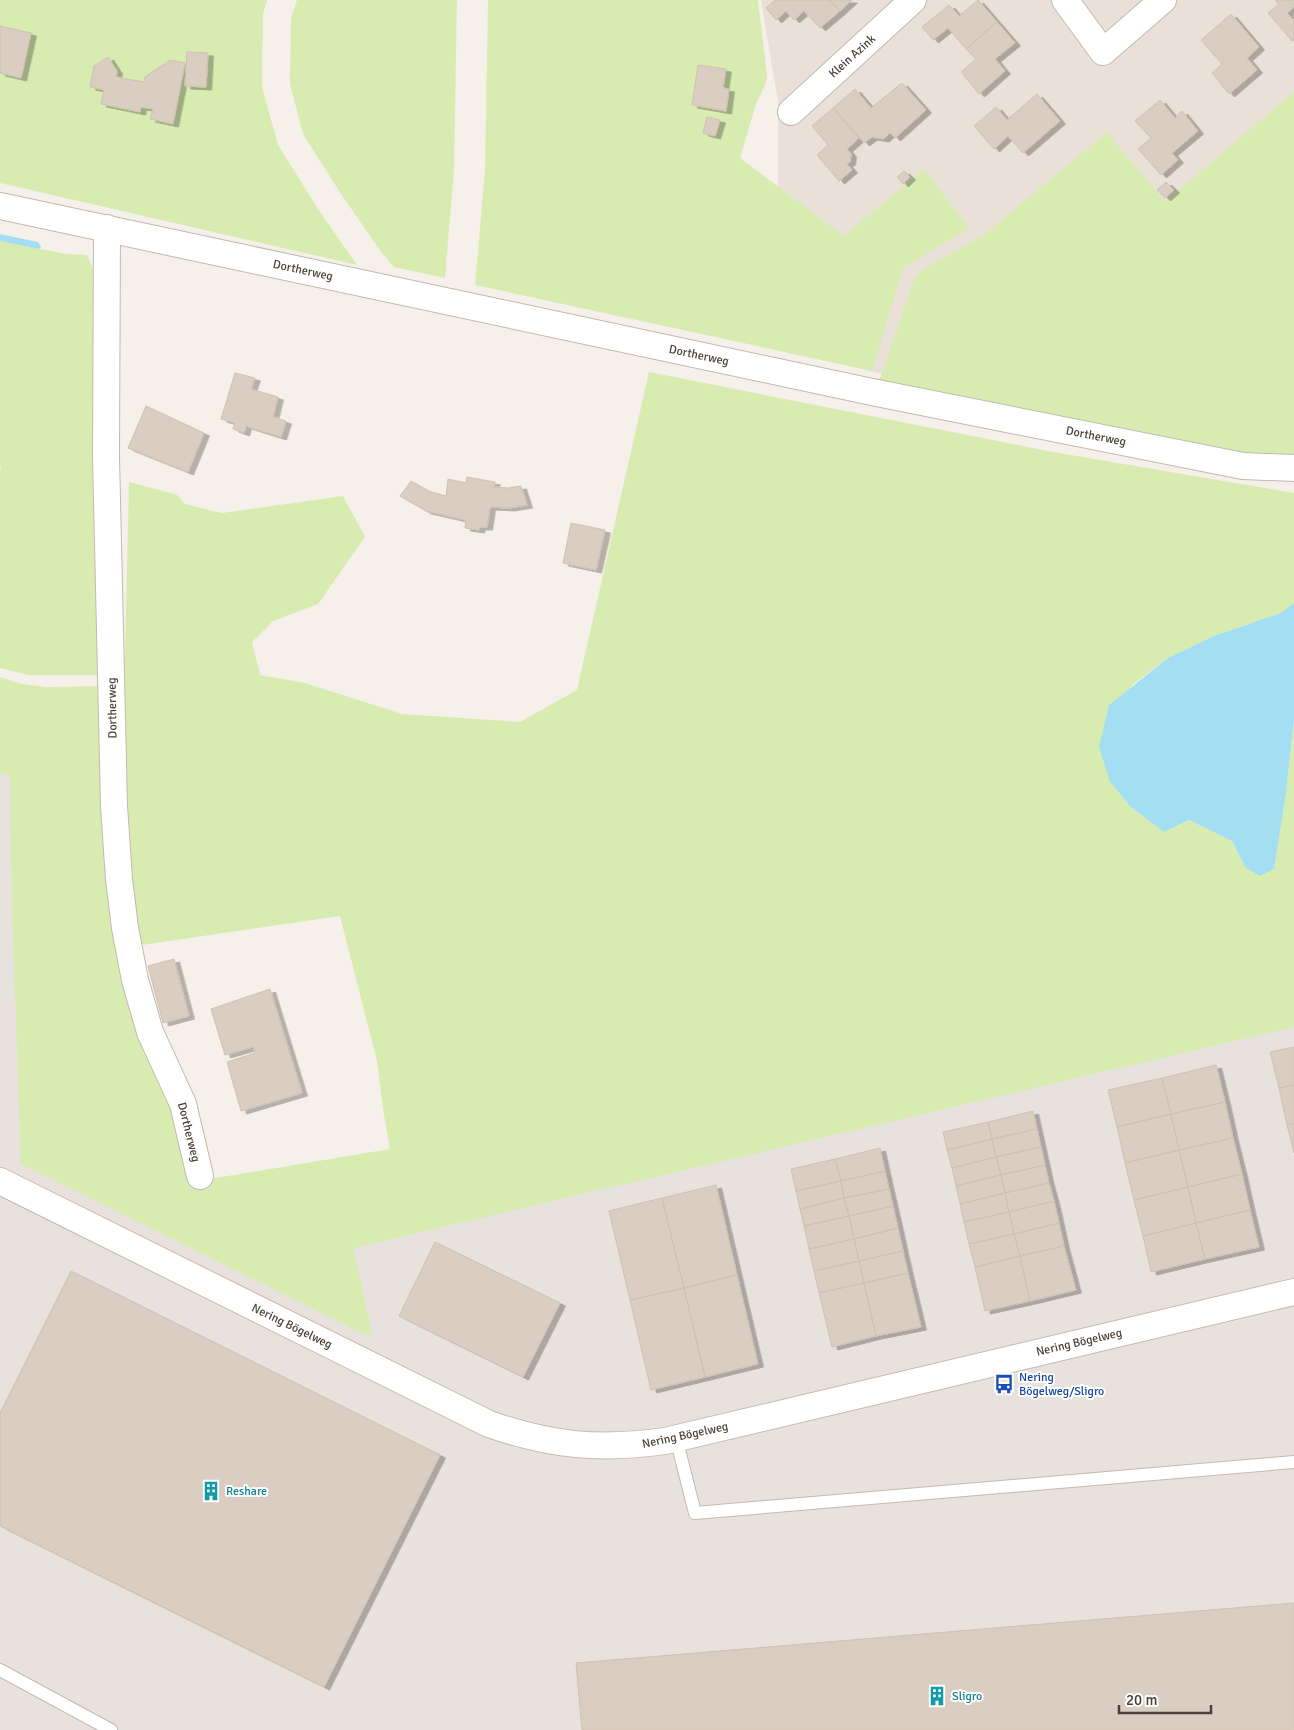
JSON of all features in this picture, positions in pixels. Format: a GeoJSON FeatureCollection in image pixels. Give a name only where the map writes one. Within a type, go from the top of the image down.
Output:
{"type":"FeatureCollection","features":[{"type":"Feature","properties":{"kind":"street","name":"Klein Azink"},"geometry":{"type":"LineString","coordinates":[[791,112],[913,0]]}},
{"type":"Feature","properties":{"kind":"street"},"geometry":{"type":"LineString","coordinates":[[1065,0],[1104,52],[1163,0]]}},
{"type":"Feature","properties":{"kind":"street","name":"Dortherweg"},"geometry":{"type":"LineString","coordinates":[[0,206],[882,394],[1243,466],[1294,468]]}},
{"type":"Feature","properties":{"kind":"street","name":"Dortherweg"},"geometry":{"type":"LineString","coordinates":[[107,228],[106,456],[114,806],[119,879],[125,928],[135,980],[150,1032],[183,1104],[200,1176]]}},
{"type":"Feature","properties":{"kind":"street","name":"Nering Bögelweg"},"geometry":{"type":"LineString","coordinates":[[0,1181],[489,1424],[539,1439],[564,1444],[632,1445],[676,1438],[1294,1292]]}},
{"type":"Feature","properties":{"kind":"lane"},"geometry":{"type":"LineString","coordinates":[[676,1438],[695,1513],[1294,1462]]}},
{"type":"Feature","properties":{"kind":"lane"},"geometry":{"type":"LineString","coordinates":[[0,1670],[111,1730]]}},
{"type":"Feature","properties":{"kind":"shaded area"},"geometry":{"type":"Polygon","coordinates":[[[761,0],[1294,0],[1294,448],[999,403],[778,348],[778,102],[761,0]]]}},
{"type":"Feature","properties":{"kind":"shaded area"},"geometry":{"type":"Polygon","coordinates":[[[0,772],[15,776],[22,1154],[339,1242],[1294,1020],[1294,1730],[0,1730],[0,772]]]}},
{"type":"Feature","properties":{"kind":"green space"},"geometry":{"type":"Polygon","coordinates":[[[0,0],[267,0],[263,14],[262,87],[278,145],[318,209],[357,265],[0,183],[0,0]]]}},
{"type":"Feature","properties":{"kind":"green space"},"geometry":{"type":"Polygon","coordinates":[[[297,0],[457,0],[454,169],[445,278],[394,267],[379,249],[341,194],[303,134],[290,84],[291,18],[297,0]]]}},
{"type":"Feature","properties":{"kind":"green space"},"geometry":{"type":"Polygon","coordinates":[[[488,0],[758,0],[767,75],[766,83],[756,104],[740,158],[844,236],[924,169],[969,228],[903,268],[872,371],[475,285],[485,171],[488,0]]]}},
{"type":"Feature","properties":{"kind":"green space"},"geometry":{"type":"Polygon","coordinates":[[[1294,92],[1294,455],[1258,456],[879,381],[915,277],[926,268],[984,235],[1107,132],[1165,202],[1294,92]]]}},
{"type":"Feature","properties":{"kind":"green space"},"geometry":{"type":"Polygon","coordinates":[[[0,241],[66,254],[87,255],[96,276],[106,675],[28,675],[0,668],[0,241]]]}},
{"type":"Feature","properties":{"kind":"green space"},"geometry":{"type":"Polygon","coordinates":[[[649,372],[1053,452],[1294,493],[1294,603],[1281,613],[1214,636],[1168,658],[1132,685],[1110,782],[1131,807],[1164,832],[1189,820],[1232,841],[1245,867],[1274,868],[1286,793],[1294,719],[1294,1027],[353,1248],[372,1332],[369,1337],[21,1164],[12,909],[10,776],[0,772],[0,677],[22,684],[46,687],[107,686],[111,869],[204,1180],[390,1149],[377,1061],[340,916],[135,946],[122,788],[129,482],[177,495],[185,504],[222,513],[343,496],[365,537],[318,604],[273,621],[252,642],[260,675],[305,683],[402,714],[520,722],[577,690],[649,372]]]}},
{"type":"Feature","properties":{"kind":"water"},"geometry":{"type":"Polygon","coordinates":[[[0,234],[38,242],[41,247],[39,249],[0,241],[0,234]]]}},
{"type":"Feature","properties":{"kind":"water"},"geometry":{"type":"Polygon","coordinates":[[[1294,603],[1294,719],[1286,793],[1274,869],[1260,876],[1245,867],[1232,841],[1189,820],[1164,832],[1131,807],[1110,782],[1099,747],[1109,705],[1168,658],[1214,636],[1281,613],[1294,603]]]}},
{"type":"Feature","properties":{"kind":"building"},"geometry":{"type":"Polygon","coordinates":[[[775,0],[830,0],[840,11],[820,28],[804,11],[794,20],[786,11],[776,20],[766,8],[775,0]]]}},
{"type":"Feature","properties":{"kind":"building"},"geometry":{"type":"Polygon","coordinates":[[[830,0],[852,0],[840,11],[830,0]]]}},
{"type":"Feature","properties":{"kind":"building"},"geometry":{"type":"Polygon","coordinates":[[[978,0],[997,22],[966,49],[948,28],[933,40],[922,27],[949,5],[959,16],[978,0]]]}},
{"type":"Feature","properties":{"kind":"building"},"geometry":{"type":"Polygon","coordinates":[[[1275,0],[1294,0],[1294,7],[1287,13],[1294,20],[1294,39],[1292,41],[1268,13],[1279,4],[1275,0]]]}},
{"type":"Feature","properties":{"kind":"building"},"geometry":{"type":"Polygon","coordinates":[[[1231,14],[1259,47],[1247,58],[1257,70],[1229,94],[1212,73],[1222,64],[1201,40],[1231,14]]]}},
{"type":"Feature","properties":{"kind":"building"},"geometry":{"type":"Polygon","coordinates":[[[997,22],[1015,43],[995,59],[1005,71],[979,94],[961,72],[976,59],[966,49],[997,22]]]}},
{"type":"Feature","properties":{"kind":"building"},"geometry":{"type":"Polygon","coordinates":[[[0,26],[31,33],[21,78],[0,73],[0,26]]]}},
{"type":"Feature","properties":{"kind":"building"},"geometry":{"type":"Polygon","coordinates":[[[187,52],[208,53],[206,87],[185,86],[187,52]]]}},
{"type":"Feature","properties":{"kind":"building"},"geometry":{"type":"Polygon","coordinates":[[[108,57],[117,71],[116,77],[144,82],[145,77],[170,60],[185,63],[173,124],[150,119],[153,109],[141,107],[140,112],[101,104],[104,90],[90,87],[94,66],[108,57]]]}},
{"type":"Feature","properties":{"kind":"building"},"geometry":{"type":"Polygon","coordinates":[[[698,65],[726,69],[723,88],[729,89],[726,111],[692,105],[698,65]]]}},
{"type":"Feature","properties":{"kind":"building"},"geometry":{"type":"Polygon","coordinates":[[[902,83],[926,110],[895,138],[890,133],[884,139],[872,137],[864,143],[833,108],[855,89],[871,108],[902,83]]]}},
{"type":"Feature","properties":{"kind":"building"},"geometry":{"type":"Polygon","coordinates":[[[1037,94],[1060,121],[1023,153],[1008,136],[994,149],[974,126],[996,107],[1007,120],[1037,94]]]}},
{"type":"Feature","properties":{"kind":"building"},"geometry":{"type":"Polygon","coordinates":[[[1160,100],[1175,118],[1182,111],[1198,131],[1172,153],[1178,160],[1161,175],[1138,149],[1151,138],[1135,121],[1160,100]]]}},
{"type":"Feature","properties":{"kind":"building"},"geometry":{"type":"Polygon","coordinates":[[[833,108],[859,138],[847,149],[851,154],[850,162],[847,164],[852,170],[839,181],[817,155],[828,145],[812,126],[833,108]]]}},
{"type":"Feature","properties":{"kind":"building"},"geometry":{"type":"Polygon","coordinates":[[[707,117],[720,120],[715,136],[703,133],[707,117]]]}},
{"type":"Feature","properties":{"kind":"building"},"geometry":{"type":"Polygon","coordinates":[[[904,171],[910,177],[903,184],[897,177],[904,171]]]}},
{"type":"Feature","properties":{"kind":"building"},"geometry":{"type":"Polygon","coordinates":[[[1166,182],[1174,190],[1165,198],[1157,190],[1166,182]]]}},
{"type":"Feature","properties":{"kind":"building"},"geometry":{"type":"Polygon","coordinates":[[[235,373],[255,378],[251,389],[278,397],[273,417],[286,421],[281,437],[246,426],[244,433],[233,429],[235,423],[221,419],[235,373]]]}},
{"type":"Feature","properties":{"kind":"building"},"geometry":{"type":"Polygon","coordinates":[[[146,406],[204,433],[188,472],[128,448],[146,406]]]}},
{"type":"Feature","properties":{"kind":"building"},"geometry":{"type":"Polygon","coordinates":[[[467,477],[495,482],[494,487],[508,488],[521,486],[527,505],[509,508],[490,507],[487,527],[480,527],[479,530],[465,528],[466,520],[426,511],[400,496],[411,481],[428,491],[446,496],[448,479],[466,483],[467,477]]]}},
{"type":"Feature","properties":{"kind":"building"},"geometry":{"type":"Polygon","coordinates":[[[571,523],[605,530],[596,570],[563,563],[571,523]]]}},
{"type":"Feature","properties":{"kind":"building"},"geometry":{"type":"Polygon","coordinates":[[[174,959],[189,1016],[163,1023],[148,966],[174,959]]]}},
{"type":"Feature","properties":{"kind":"building"},"geometry":{"type":"Polygon","coordinates":[[[270,989],[302,1093],[241,1111],[227,1062],[255,1053],[253,1047],[225,1055],[211,1009],[270,989]]]}},
{"type":"Feature","properties":{"kind":"building"},"geometry":{"type":"Polygon","coordinates":[[[1294,1047],[1294,1085],[1279,1088],[1270,1052],[1294,1047]]]}},
{"type":"Feature","properties":{"kind":"building"},"geometry":{"type":"Polygon","coordinates":[[[1216,1065],[1225,1102],[1171,1114],[1162,1078],[1216,1065]]]}},
{"type":"Feature","properties":{"kind":"building"},"geometry":{"type":"Polygon","coordinates":[[[1162,1078],[1171,1114],[1117,1127],[1108,1090],[1162,1078]]]}},
{"type":"Feature","properties":{"kind":"building"},"geometry":{"type":"Polygon","coordinates":[[[1294,1085],[1294,1123],[1287,1125],[1279,1088],[1294,1085]]]}},
{"type":"Feature","properties":{"kind":"building"},"geometry":{"type":"Polygon","coordinates":[[[1225,1102],[1233,1138],[1179,1150],[1171,1114],[1225,1102]]]}},
{"type":"Feature","properties":{"kind":"building"},"geometry":{"type":"Polygon","coordinates":[[[1033,1111],[1037,1129],[992,1139],[988,1122],[1033,1111]]]}},
{"type":"Feature","properties":{"kind":"building"},"geometry":{"type":"Polygon","coordinates":[[[1171,1114],[1179,1150],[1125,1163],[1117,1127],[1171,1114]]]}},
{"type":"Feature","properties":{"kind":"building"},"geometry":{"type":"Polygon","coordinates":[[[988,1122],[992,1139],[947,1150],[943,1132],[988,1122]]]}},
{"type":"Feature","properties":{"kind":"building"},"geometry":{"type":"Polygon","coordinates":[[[1294,1123],[1294,1153],[1287,1125],[1294,1123]]]}},
{"type":"Feature","properties":{"kind":"building"},"geometry":{"type":"Polygon","coordinates":[[[1037,1129],[1041,1147],[996,1157],[992,1139],[1037,1129]]]}},
{"type":"Feature","properties":{"kind":"building"},"geometry":{"type":"Polygon","coordinates":[[[1233,1138],[1242,1174],[1188,1187],[1179,1150],[1233,1138]]]}},
{"type":"Feature","properties":{"kind":"building"},"geometry":{"type":"Polygon","coordinates":[[[992,1139],[996,1157],[952,1168],[947,1150],[992,1139]]]}},
{"type":"Feature","properties":{"kind":"building"},"geometry":{"type":"Polygon","coordinates":[[[1041,1147],[1045,1165],[1001,1175],[996,1157],[1041,1147]]]}},
{"type":"Feature","properties":{"kind":"building"},"geometry":{"type":"Polygon","coordinates":[[[880,1148],[885,1171],[841,1181],[835,1159],[880,1148]]]}},
{"type":"Feature","properties":{"kind":"building"},"geometry":{"type":"Polygon","coordinates":[[[1179,1150],[1188,1187],[1134,1200],[1125,1163],[1179,1150]]]}},
{"type":"Feature","properties":{"kind":"building"},"geometry":{"type":"Polygon","coordinates":[[[996,1157],[1001,1175],[956,1186],[952,1168],[996,1157]]]}},
{"type":"Feature","properties":{"kind":"building"},"geometry":{"type":"Polygon","coordinates":[[[835,1159],[841,1181],[796,1191],[791,1169],[835,1159]]]}},
{"type":"Feature","properties":{"kind":"building"},"geometry":{"type":"Polygon","coordinates":[[[1045,1165],[1049,1183],[1005,1193],[1001,1175],[1045,1165]]]}},
{"type":"Feature","properties":{"kind":"building"},"geometry":{"type":"Polygon","coordinates":[[[885,1171],[889,1189],[844,1198],[841,1181],[885,1171]]]}},
{"type":"Feature","properties":{"kind":"building"},"geometry":{"type":"Polygon","coordinates":[[[1242,1174],[1250,1210],[1196,1223],[1188,1187],[1242,1174]]]}},
{"type":"Feature","properties":{"kind":"building"},"geometry":{"type":"Polygon","coordinates":[[[1001,1175],[1005,1193],[960,1204],[956,1186],[1001,1175]]]}},
{"type":"Feature","properties":{"kind":"building"},"geometry":{"type":"Polygon","coordinates":[[[841,1181],[844,1198],[800,1209],[796,1191],[841,1181]]]}},
{"type":"Feature","properties":{"kind":"building"},"geometry":{"type":"Polygon","coordinates":[[[1049,1183],[1054,1201],[1009,1212],[1005,1193],[1049,1183]]]}},
{"type":"Feature","properties":{"kind":"building"},"geometry":{"type":"Polygon","coordinates":[[[716,1185],[737,1275],[684,1288],[662,1198],[716,1185]]]}},
{"type":"Feature","properties":{"kind":"building"},"geometry":{"type":"Polygon","coordinates":[[[1188,1187],[1196,1223],[1143,1236],[1134,1200],[1188,1187]]]}},
{"type":"Feature","properties":{"kind":"building"},"geometry":{"type":"Polygon","coordinates":[[[889,1189],[893,1206],[849,1216],[844,1198],[889,1189]]]}},
{"type":"Feature","properties":{"kind":"building"},"geometry":{"type":"Polygon","coordinates":[[[1005,1193],[1009,1212],[964,1222],[960,1204],[1005,1193]]]}},
{"type":"Feature","properties":{"kind":"building"},"geometry":{"type":"Polygon","coordinates":[[[662,1198],[684,1288],[630,1300],[609,1211],[662,1198]]]}},
{"type":"Feature","properties":{"kind":"building"},"geometry":{"type":"Polygon","coordinates":[[[844,1198],[849,1216],[804,1226],[800,1209],[844,1198]]]}},
{"type":"Feature","properties":{"kind":"building"},"geometry":{"type":"Polygon","coordinates":[[[1054,1201],[1059,1223],[1014,1234],[1009,1212],[1054,1201]]]}},
{"type":"Feature","properties":{"kind":"building"},"geometry":{"type":"Polygon","coordinates":[[[893,1206],[898,1228],[854,1239],[849,1216],[893,1206]]]}},
{"type":"Feature","properties":{"kind":"building"},"geometry":{"type":"Polygon","coordinates":[[[1250,1210],[1259,1247],[1205,1259],[1196,1223],[1250,1210]]]}},
{"type":"Feature","properties":{"kind":"building"},"geometry":{"type":"Polygon","coordinates":[[[1009,1212],[1014,1234],[969,1244],[964,1222],[1009,1212]]]}},
{"type":"Feature","properties":{"kind":"building"},"geometry":{"type":"Polygon","coordinates":[[[849,1216],[854,1239],[809,1249],[804,1226],[849,1216]]]}},
{"type":"Feature","properties":{"kind":"building"},"geometry":{"type":"Polygon","coordinates":[[[1059,1223],[1064,1246],[1020,1256],[1014,1234],[1059,1223]]]}},
{"type":"Feature","properties":{"kind":"building"},"geometry":{"type":"Polygon","coordinates":[[[1196,1223],[1205,1259],[1151,1272],[1143,1236],[1196,1223]]]}},
{"type":"Feature","properties":{"kind":"building"},"geometry":{"type":"Polygon","coordinates":[[[898,1228],[903,1251],[859,1261],[854,1239],[898,1228]]]}},
{"type":"Feature","properties":{"kind":"building"},"geometry":{"type":"Polygon","coordinates":[[[1014,1234],[1020,1256],[975,1267],[969,1244],[1014,1234]]]}},
{"type":"Feature","properties":{"kind":"building"},"geometry":{"type":"Polygon","coordinates":[[[854,1239],[859,1261],[814,1271],[809,1249],[854,1239]]]}},
{"type":"Feature","properties":{"kind":"building"},"geometry":{"type":"Polygon","coordinates":[[[435,1242],[560,1303],[523,1377],[399,1316],[435,1242]]]}},
{"type":"Feature","properties":{"kind":"building"},"geometry":{"type":"Polygon","coordinates":[[[1064,1246],[1076,1290],[1030,1301],[1020,1256],[1064,1246]]]}},
{"type":"Feature","properties":{"kind":"building"},"geometry":{"type":"Polygon","coordinates":[[[903,1251],[908,1273],[864,1283],[859,1261],[903,1251]]]}},
{"type":"Feature","properties":{"kind":"building"},"geometry":{"type":"Polygon","coordinates":[[[1020,1256],[1030,1301],[985,1311],[975,1267],[1020,1256]]]}},
{"type":"Feature","properties":{"kind":"building"},"geometry":{"type":"Polygon","coordinates":[[[859,1261],[864,1283],[819,1293],[814,1271],[859,1261]]]}},
{"type":"Feature","properties":{"kind":"building","name":"Reshare"},"geometry":{"type":"Polygon","coordinates":[[[71,1271],[440,1455],[324,1687],[0,1526],[0,1413],[71,1271]]]}},
{"type":"Feature","properties":{"kind":"building"},"geometry":{"type":"Polygon","coordinates":[[[908,1273],[921,1327],[876,1336],[864,1283],[908,1273]]]}},
{"type":"Feature","properties":{"kind":"building"},"geometry":{"type":"Polygon","coordinates":[[[737,1275],[758,1364],[705,1377],[684,1288],[737,1275]]]}},
{"type":"Feature","properties":{"kind":"building"},"geometry":{"type":"Polygon","coordinates":[[[864,1283],[876,1336],[832,1347],[819,1293],[864,1283]]]}},
{"type":"Feature","properties":{"kind":"building"},"geometry":{"type":"Polygon","coordinates":[[[684,1288],[705,1377],[651,1390],[630,1300],[684,1288]]]}},
{"type":"Feature","properties":{"kind":"building","name":"Sligro"},"geometry":{"type":"Polygon","coordinates":[[[1294,1603],[1294,1730],[582,1730],[576,1663],[1294,1603]]]}},
{"type":"Feature","properties":{"kind":"place","name":"Nering Bögelweg/Sligro"},"geometry":{"type":"Point","coordinates":[1004,1384]}},
{"type":"Feature","properties":{"kind":"place","name":"Reshare"},"geometry":{"type":"Point","coordinates":[211,1491]}},
{"type":"Feature","properties":{"kind":"place","name":"Sligro"},"geometry":{"type":"Point","coordinates":[937,1696]}}]}
